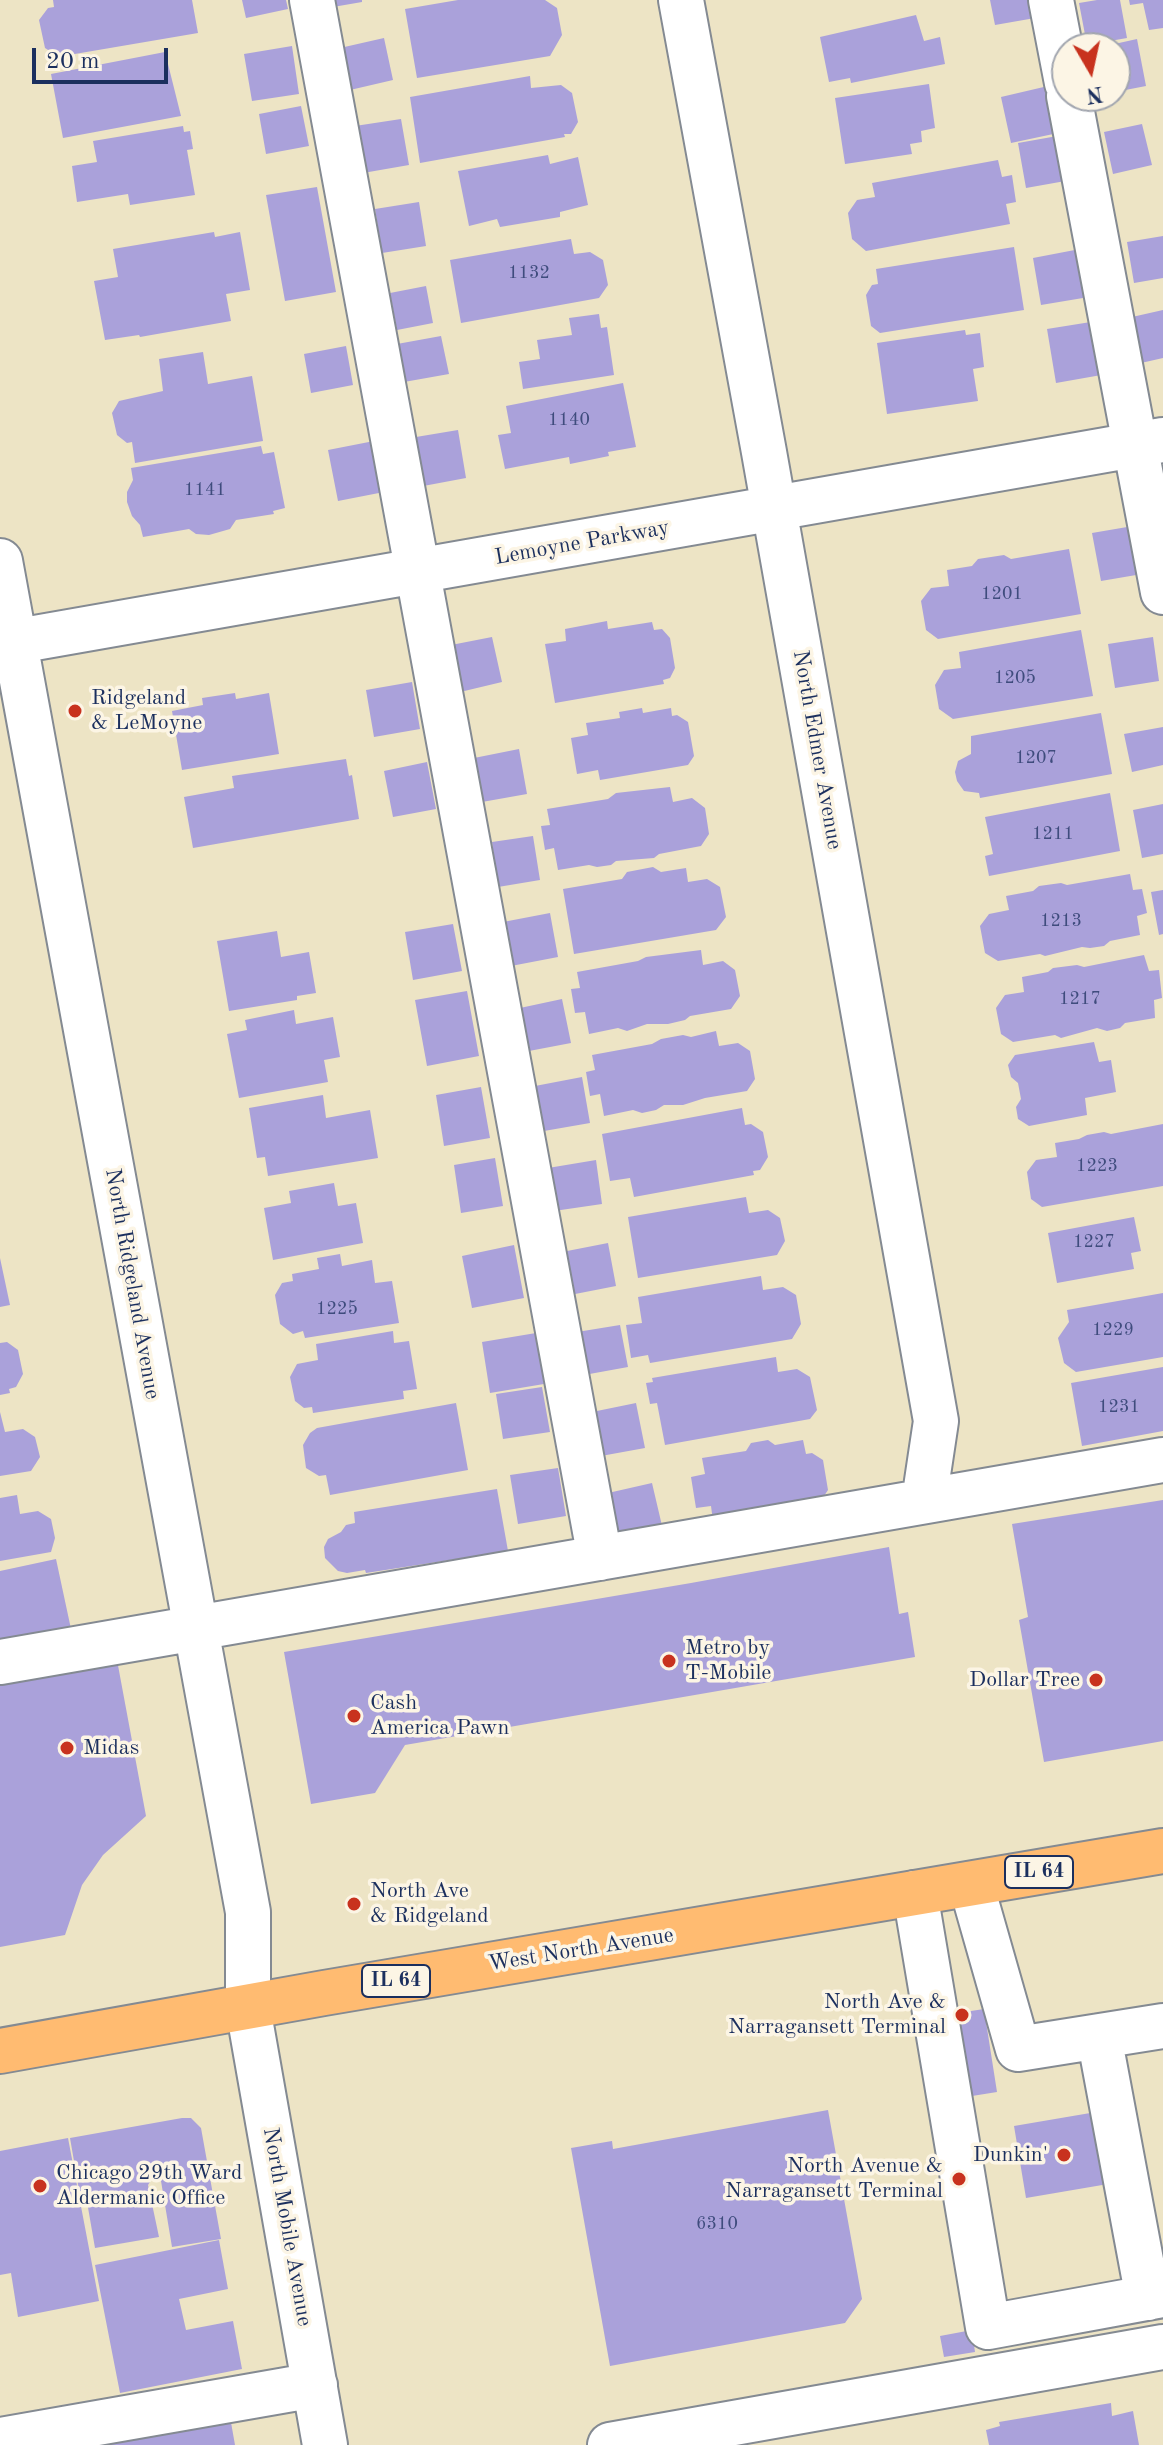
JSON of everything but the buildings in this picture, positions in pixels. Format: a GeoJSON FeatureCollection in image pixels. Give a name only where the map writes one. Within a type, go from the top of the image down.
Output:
{"type":"FeatureCollection","features":[{"type":"Feature","properties":{"kind":"main road","name":"West North Avenue"},"geometry":{"type":"LineString","coordinates":[[0,2051],[1163,1851]]}},
{"type":"Feature","properties":{"kind":"street"},"geometry":{"type":"LineString","coordinates":[[312,0],[600,1558]]}},
{"type":"Feature","properties":{"kind":"street","name":"North Edmer Avenue"},"geometry":{"type":"LineString","coordinates":[[681,0],[775,509],[936,1421],[924,1501]]}},
{"type":"Feature","properties":{"kind":"street"},"geometry":{"type":"LineString","coordinates":[[1051,0],[1057,32]]}},
{"type":"Feature","properties":{"kind":"street"},"geometry":{"type":"LineString","coordinates":[[1073,112],[1149,443],[1163,592]]}},
{"type":"Feature","properties":{"kind":"street","name":"Lemoyne Parkway"},"geometry":{"type":"LineString","coordinates":[[7,643],[1149,443]]}},
{"type":"Feature","properties":{"kind":"street","name":"North Ridgeland Avenue"},"geometry":{"type":"LineString","coordinates":[[0,561],[7,643],[248,1912],[248,2008]]}},
{"type":"Feature","properties":{"kind":"street"},"geometry":{"type":"LineString","coordinates":[[0,1662],[1163,1460]]}},
{"type":"Feature","properties":{"kind":"street"},"geometry":{"type":"LineString","coordinates":[[971,1884],[1018,2049],[1163,2026]]}},
{"type":"Feature","properties":{"kind":"street"},"geometry":{"type":"LineString","coordinates":[[915,1893],[988,2327],[1156,2297],[1099,2036]]}},
{"type":"Feature","properties":{"kind":"street","name":"North Mobile Avenue"},"geometry":{"type":"LineString","coordinates":[[248,2008],[325,2445]]}},
{"type":"Feature","properties":{"kind":"street"},"geometry":{"type":"LineString","coordinates":[[610,2445],[802,2428],[1163,2347]]}},
{"type":"Feature","properties":{"kind":"street"},"geometry":{"type":"LineString","coordinates":[[0,2440],[315,2385]]}},
{"type":"Feature","properties":{"kind":"place","name":"Ridgeland & LeMoyne"},"geometry":{"type":"Point","coordinates":[75,711]}},
{"type":"Feature","properties":{"kind":"place","name":"Metro by T-Mobile"},"geometry":{"type":"Point","coordinates":[669,1661]}},
{"type":"Feature","properties":{"kind":"place","name":"Dollar Tree"},"geometry":{"type":"Point","coordinates":[1096,1680]}},
{"type":"Feature","properties":{"kind":"place","name":"Cash America Pawn"},"geometry":{"type":"Point","coordinates":[354,1716]}},
{"type":"Feature","properties":{"kind":"place","name":"Midas"},"geometry":{"type":"Point","coordinates":[67,1748]}},
{"type":"Feature","properties":{"kind":"place","name":"North Ave & Ridgeland"},"geometry":{"type":"Point","coordinates":[354,1904]}},
{"type":"Feature","properties":{"kind":"place","name":"North Ave & Narragansett Terminal"},"geometry":{"type":"Point","coordinates":[962,2015]}},
{"type":"Feature","properties":{"kind":"place","name":"Dunkin'"},"geometry":{"type":"Point","coordinates":[1064,2155]}},
{"type":"Feature","properties":{"kind":"place","name":"North Avenue & Narragansett Terminal"},"geometry":{"type":"Point","coordinates":[959,2179]}},
{"type":"Feature","properties":{"kind":"place","name":"Chicago 29th Ward Aldermanic Office"},"geometry":{"type":"Point","coordinates":[40,2186]}}]}
